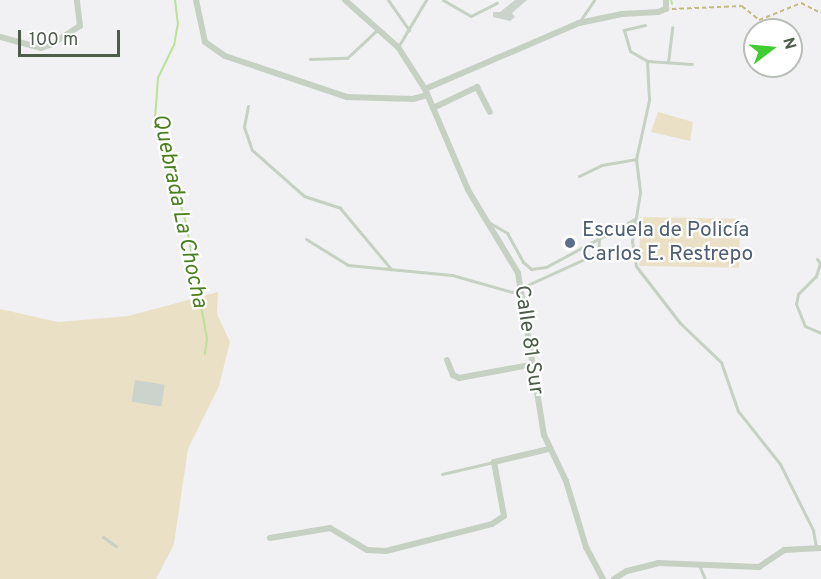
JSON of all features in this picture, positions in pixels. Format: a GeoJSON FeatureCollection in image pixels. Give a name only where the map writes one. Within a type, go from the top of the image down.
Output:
{"type":"FeatureCollection","features":[{"type":"Feature","properties":{"kind":"street"},"geometry":{"type":"LineString","coordinates":[[0,37],[41,48],[52,45],[80,26],[77,0]]}},
{"type":"Feature","properties":{"kind":"street"},"geometry":{"type":"LineString","coordinates":[[196,0],[201,34],[205,42],[225,56],[347,97],[413,99],[579,23],[666,9],[666,0]]}},
{"type":"Feature","properties":{"kind":"street","name":"Calle 81 Sur"},"geometry":{"type":"LineString","coordinates":[[345,0],[379,27],[398,47],[426,92],[468,190],[518,273],[535,364],[538,414],[549,449],[566,481],[586,547],[603,579]]}},
{"type":"Feature","properties":{"kind":"street"},"geometry":{"type":"LineString","coordinates":[[433,108],[477,87],[490,112]]}},
{"type":"Feature","properties":{"kind":"street"},"geometry":{"type":"LineString","coordinates":[[447,360],[453,375],[459,378],[535,364]]}},
{"type":"Feature","properties":{"kind":"street"},"geometry":{"type":"LineString","coordinates":[[270,538],[330,528],[367,550],[386,551],[492,524],[504,516],[494,462],[549,449]]}},
{"type":"Feature","properties":{"kind":"street"},"geometry":{"type":"LineString","coordinates":[[614,579],[643,565],[759,567],[784,550],[819,549]]}},
{"type":"Feature","properties":{"kind":"lane"},"geometry":{"type":"LineString","coordinates":[[388,0],[409,31]]}},
{"type":"Feature","properties":{"kind":"lane"},"geometry":{"type":"LineString","coordinates":[[398,47],[426,0]]}},
{"type":"Feature","properties":{"kind":"lane"},"geometry":{"type":"LineString","coordinates":[[443,0],[472,16],[497,3]]}},
{"type":"Feature","properties":{"kind":"lane"},"geometry":{"type":"LineString","coordinates":[[579,23],[594,0]]}},
{"type":"Feature","properties":{"kind":"lane"},"geometry":{"type":"LineString","coordinates":[[645,25],[627,27],[624,36],[630,51],[647,61],[692,64]]}},
{"type":"Feature","properties":{"kind":"lane"},"geometry":{"type":"LineString","coordinates":[[310,59],[347,58],[379,27]]}},
{"type":"Feature","properties":{"kind":"lane"},"geometry":{"type":"LineString","coordinates":[[668,62],[672,27]]}},
{"type":"Feature","properties":{"kind":"lane"},"geometry":{"type":"LineString","coordinates":[[647,61],[649,100],[636,159],[640,193],[632,241],[636,266],[680,323],[721,362],[738,411],[780,464],[813,530],[819,549]]}},
{"type":"Feature","properties":{"kind":"lane"},"geometry":{"type":"LineString","coordinates":[[248,106],[244,127],[252,150],[304,196],[340,208],[391,269]]}},
{"type":"Feature","properties":{"kind":"lane"},"geometry":{"type":"LineString","coordinates":[[579,176],[602,165],[636,159]]}},
{"type":"Feature","properties":{"kind":"lane"},"geometry":{"type":"LineString","coordinates":[[487,222],[496,224],[507,233],[523,262],[531,269],[546,267],[635,219]]}},
{"type":"Feature","properties":{"kind":"lane"},"geometry":{"type":"LineString","coordinates":[[306,239],[338,263],[452,274],[504,291],[522,290],[598,253],[599,240]]}},
{"type":"Feature","properties":{"kind":"lane"},"geometry":{"type":"LineString","coordinates":[[817,259],[819,269],[798,294],[796,304],[805,326],[821,333]]}},
{"type":"Feature","properties":{"kind":"lane"},"geometry":{"type":"LineString","coordinates":[[442,474],[494,462]]}},
{"type":"Feature","properties":{"kind":"lane"},"geometry":{"type":"LineString","coordinates":[[103,537],[116,546]]}},
{"type":"Feature","properties":{"kind":"lane"},"geometry":{"type":"LineString","coordinates":[[699,565],[705,579]]}},
{"type":"Feature","properties":{"kind":"path"},"geometry":{"type":"LineString","coordinates":[[666,9],[742,6],[759,20],[801,3],[821,13]]}},
{"type":"Feature","properties":{"kind":"shaded area"},"geometry":{"type":"Polygon","coordinates":[[[658,112],[693,122],[690,141],[651,132],[658,112]]]}},
{"type":"Feature","properties":{"kind":"shaded area"},"geometry":{"type":"Polygon","coordinates":[[[640,217],[740,219],[739,268],[639,266],[640,217]]]}},
{"type":"Feature","properties":{"kind":"shaded area"},"geometry":{"type":"Polygon","coordinates":[[[218,292],[217,314],[230,342],[219,386],[188,449],[174,544],[156,579],[0,579],[0,309],[58,322],[128,316],[218,292]]]}},
{"type":"Feature","properties":{"kind":"building"},"geometry":{"type":"Polygon","coordinates":[[[515,0],[527,0],[512,13],[515,17],[510,21],[493,17],[493,12],[500,12],[515,0]]]}},
{"type":"Feature","properties":{"kind":"building"},"geometry":{"type":"Polygon","coordinates":[[[135,380],[165,385],[161,406],[132,402],[135,380]]]}},
{"type":"Feature","properties":{"kind":"waterway","name":"Quebrada La Chocha"},"geometry":{"type":"LineString","coordinates":[[175,0],[178,23],[174,45],[158,78],[155,119],[186,223],[207,339],[205,354]]}},
{"type":"Feature","properties":{"kind":"waterway"},"geometry":{"type":"LineString","coordinates":[[671,0],[672,4]]}},
{"type":"Feature","properties":{"kind":"place","name":"Escuela de Policía Carlos E. Restrepo"},"geometry":{"type":"Point","coordinates":[570,243]}}]}
